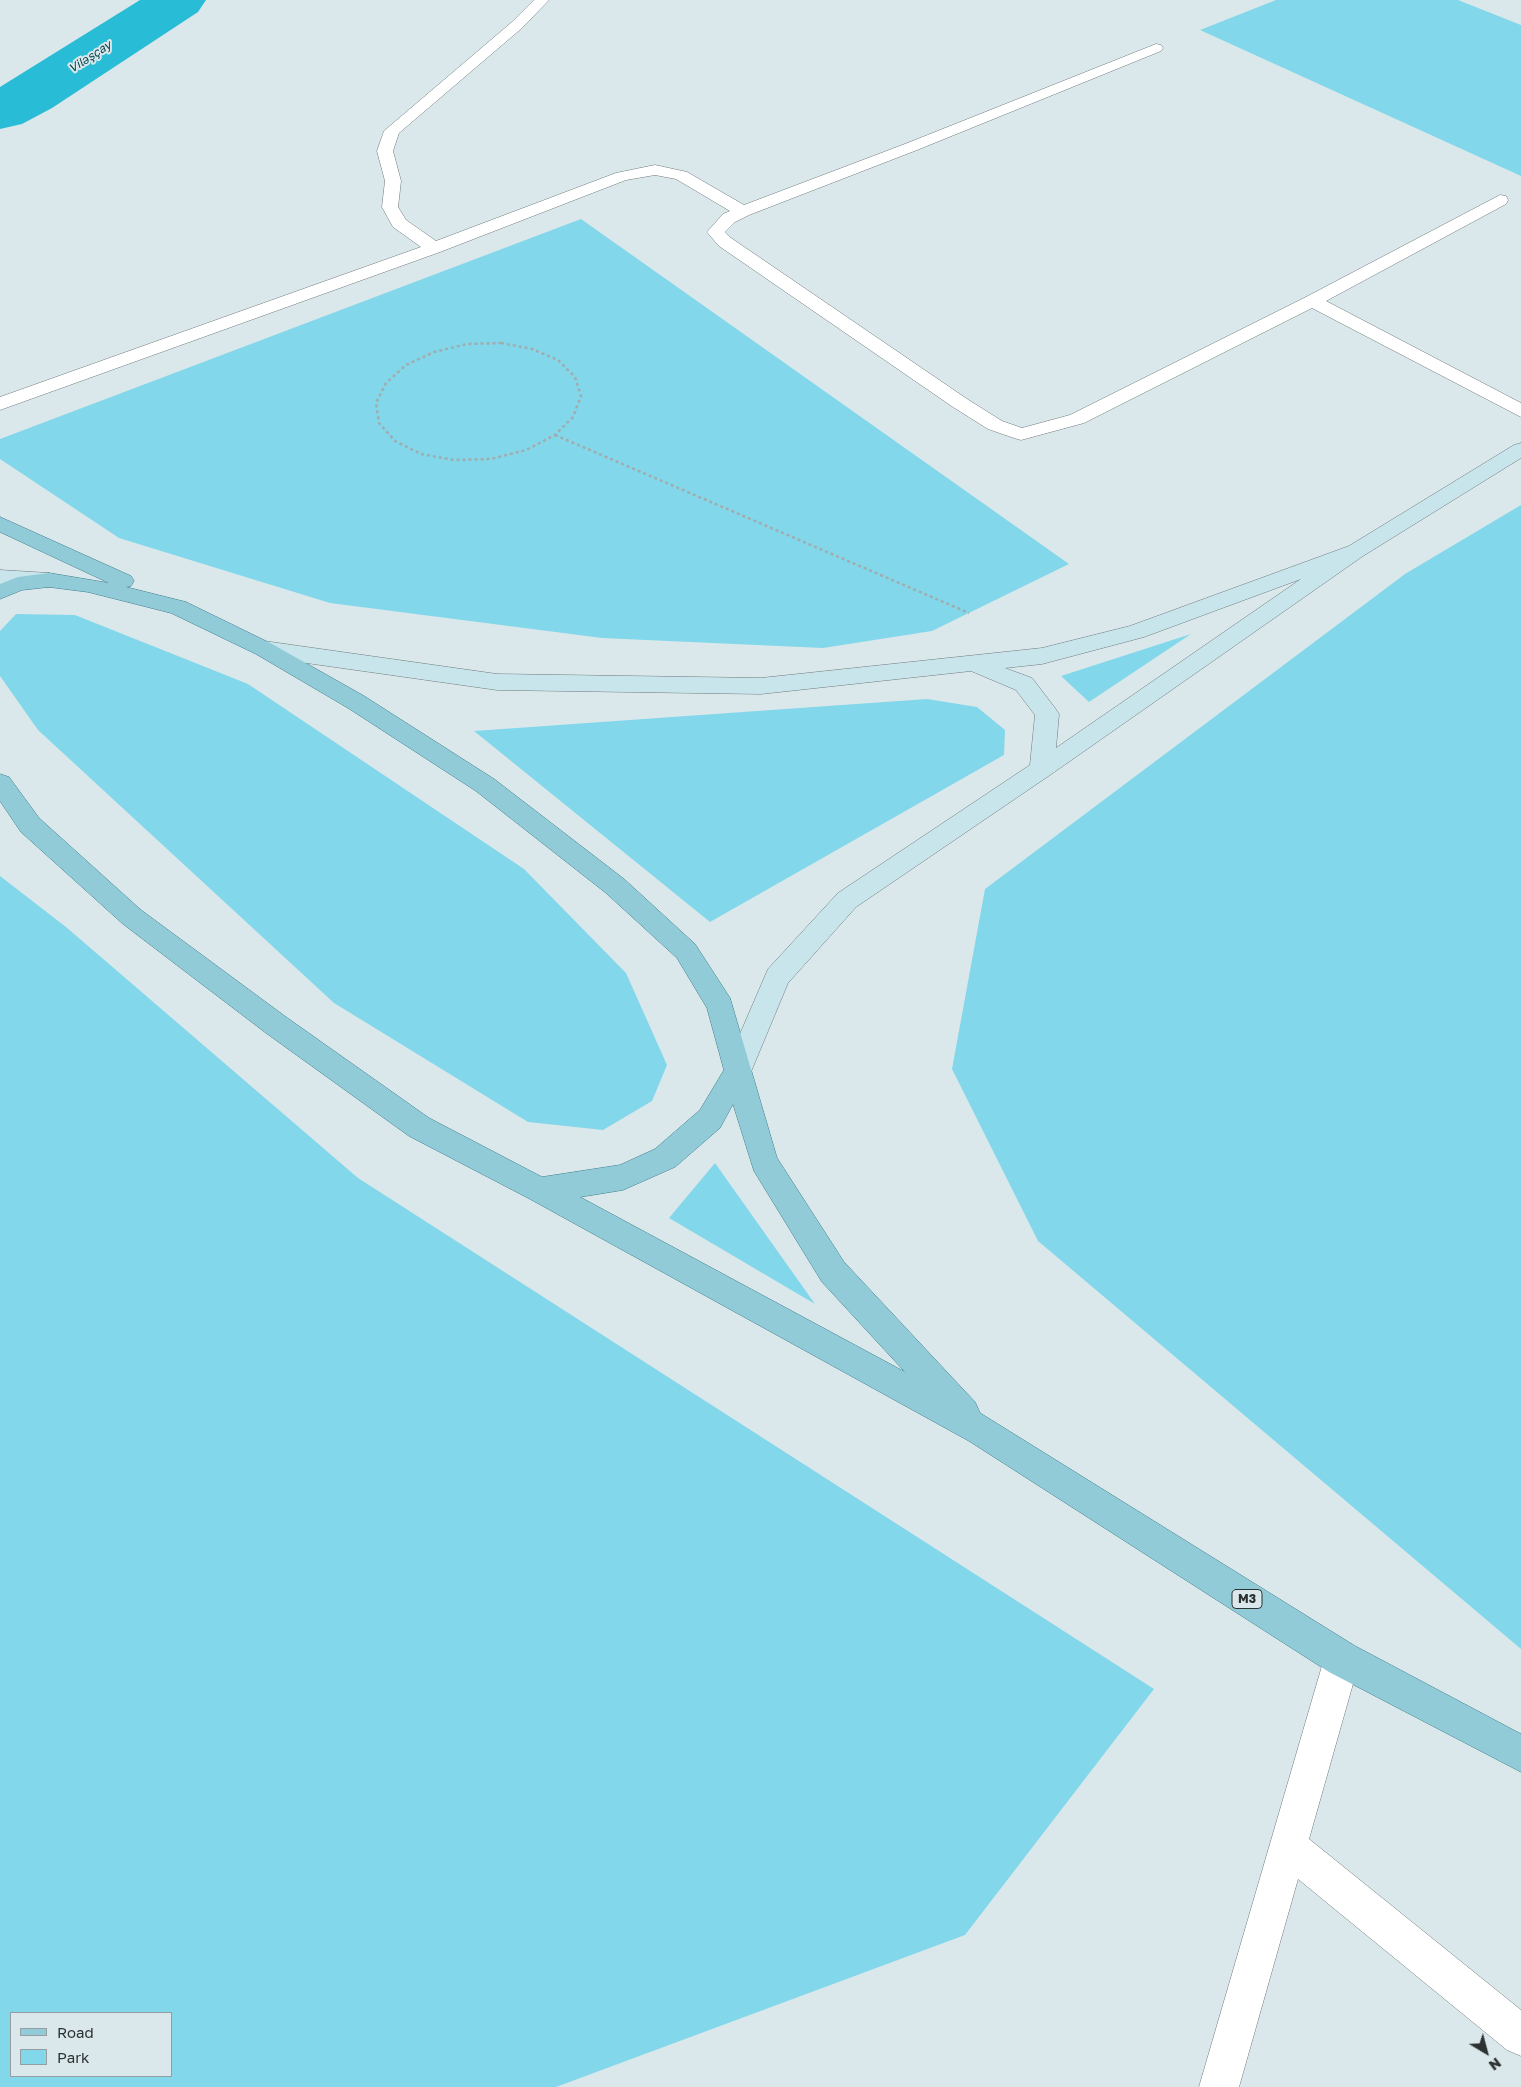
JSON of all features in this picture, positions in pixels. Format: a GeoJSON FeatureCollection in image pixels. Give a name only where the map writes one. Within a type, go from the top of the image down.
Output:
{"type":"FeatureCollection","features":[{"type":"Feature","properties":{"kind":"main road"},"geometry":{"type":"LineString","coordinates":[[540,1190],[623,1177],[665,1158],[710,1119],[738,1071],[777,977],[847,900],[1356,551],[1521,449]]}},
{"type":"Feature","properties":{"kind":"main road"},"geometry":{"type":"LineString","coordinates":[[0,524],[264,649],[356,702],[484,785],[615,886],[686,951],[720,1006],[764,1162],[833,1272],[980,1430]]}},
{"type":"Feature","properties":{"kind":"main road"},"geometry":{"type":"LineString","coordinates":[[264,649],[497,682],[761,686],[1042,656],[1136,632],[1356,551]]}},
{"type":"Feature","properties":{"kind":"main road"},"geometry":{"type":"LineString","coordinates":[[0,577],[88,585],[178,607]]}},
{"type":"Feature","properties":{"kind":"main road"},"geometry":{"type":"LineString","coordinates":[[0,592],[18,584],[49,580]]}},
{"type":"Feature","properties":{"kind":"main road"},"geometry":{"type":"LineString","coordinates":[[975,664],[1024,684],[1047,714],[1042,768]]}},
{"type":"Feature","properties":{"kind":"main road"},"geometry":{"type":"LineString","coordinates":[[0,783],[30,825]]}},
{"type":"Feature","properties":{"kind":"main road"},"geometry":{"type":"LineString","coordinates":[[0,803],[30,825],[132,917],[276,1025],[419,1127],[540,1190],[980,1430]]}},
{"type":"Feature","properties":{"kind":"main road","name":"M3"},"geometry":{"type":"LineString","coordinates":[[980,1430],[1342,1659],[1521,1754]]}},
{"type":"Feature","properties":{"kind":"lane"},"geometry":{"type":"LineString","coordinates":[[434,248],[399,224],[390,206],[393,181],[391,167],[385,151],[392,131],[517,25],[542,0]]}},
{"type":"Feature","properties":{"kind":"lane"},"geometry":{"type":"LineString","coordinates":[[1156,48],[911,147],[743,210],[729,218],[716,232],[724,242],[960,403],[995,425],[1021,434],[1077,419],[1312,301],[1500,200]]}},
{"type":"Feature","properties":{"kind":"lane"},"geometry":{"type":"LineString","coordinates":[[0,404],[434,248],[622,176],[655,170],[681,175],[743,210]]}},
{"type":"Feature","properties":{"kind":"lane"},"geometry":{"type":"LineString","coordinates":[[1312,301],[1521,411]]}},
{"type":"Feature","properties":{"kind":"lane"},"geometry":{"type":"LineString","coordinates":[[1219,2087],[1290,1848],[1342,1659]]}},
{"type":"Feature","properties":{"kind":"lane"},"geometry":{"type":"LineString","coordinates":[[1290,1848],[1521,2036]]}},
{"type":"Feature","properties":{"kind":"path"},"geometry":{"type":"LineString","coordinates":[[501,343],[532,349],[558,360],[575,377],[580,396],[573,417],[555,435],[526,450],[491,459],[454,460],[421,454],[394,441],[379,423],[376,403],[386,382],[406,365],[434,352],[467,344],[501,343]]}},
{"type":"Feature","properties":{"kind":"path"},"geometry":{"type":"LineString","coordinates":[[555,435],[969,613]]}},
{"type":"Feature","properties":{"kind":"green space"},"geometry":{"type":"Polygon","coordinates":[[[1276,0],[1458,0],[1521,25],[1521,176],[1200,30],[1276,0]]]}},
{"type":"Feature","properties":{"kind":"green space"},"geometry":{"type":"Polygon","coordinates":[[[581,219],[1069,564],[932,631],[823,648],[602,638],[330,603],[119,538],[0,459],[0,439],[581,219]]]}},
{"type":"Feature","properties":{"kind":"green space"},"geometry":{"type":"Polygon","coordinates":[[[1521,505],[1521,1649],[1038,1241],[952,1069],[985,889],[1405,574],[1521,505]]]}},
{"type":"Feature","properties":{"kind":"green space"},"geometry":{"type":"Polygon","coordinates":[[[16,614],[75,615],[248,684],[524,869],[626,973],[667,1065],[652,1101],[603,1130],[528,1122],[334,1003],[38,730],[0,676],[0,631],[16,614]]]}},
{"type":"Feature","properties":{"kind":"green space"},"geometry":{"type":"Polygon","coordinates":[[[1191,634],[1089,702],[1061,676],[1191,634]]]}},
{"type":"Feature","properties":{"kind":"green space"},"geometry":{"type":"Polygon","coordinates":[[[927,699],[977,707],[1005,730],[1004,755],[710,922],[474,731],[927,699]]]}},
{"type":"Feature","properties":{"kind":"green space"},"geometry":{"type":"Polygon","coordinates":[[[0,876],[66,927],[358,1178],[1154,1689],[965,1935],[556,2087],[0,2087],[0,876]]]}},
{"type":"Feature","properties":{"kind":"green space"},"geometry":{"type":"Polygon","coordinates":[[[715,1163],[815,1304],[669,1218],[715,1163]]]}},
{"type":"Feature","properties":{"kind":"waterway","name":"Viləşçay"},"geometry":{"type":"LineString","coordinates":[[0,111],[31,95],[178,0]]}}]}
